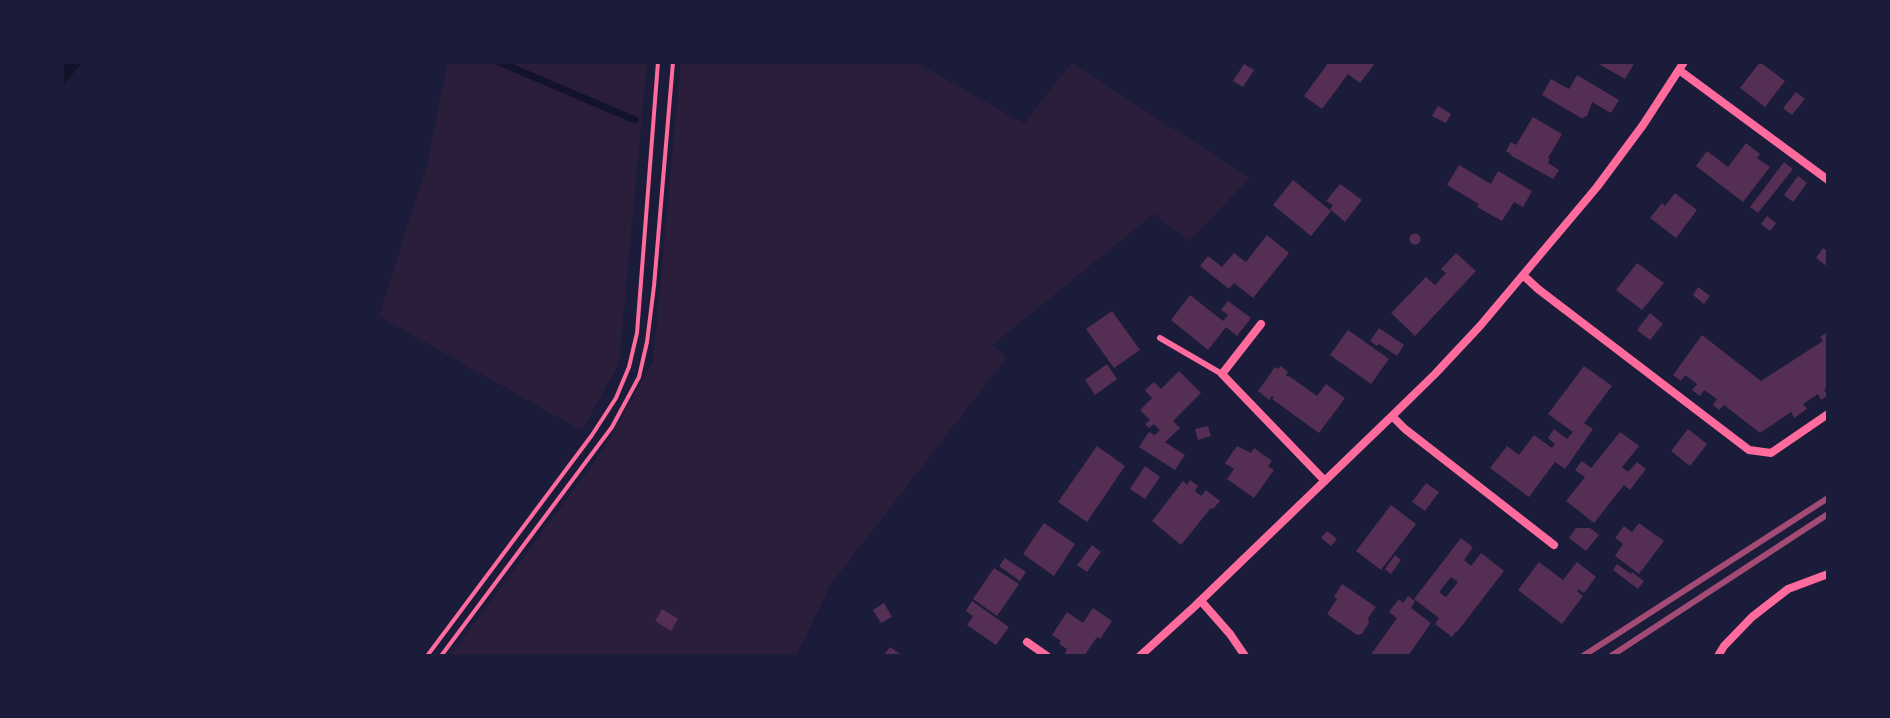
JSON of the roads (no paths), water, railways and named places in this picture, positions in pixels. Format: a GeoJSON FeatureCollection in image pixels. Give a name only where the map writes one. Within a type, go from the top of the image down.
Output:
{"type":"FeatureCollection","features":[{"type":"Feature","properties":{"kind":"street"},"geometry":{"type":"LineString","coordinates":[[1140,656],[1201,601],[1453,355],[1524,276],[1597,187],[1682,66],[1828,180]]}},
{"type":"Feature","properties":{"kind":"street"},"geometry":{"type":"LineString","coordinates":[[1524,276],[1749,450],[1771,453],[1828,414]]}},
{"type":"Feature","properties":{"kind":"street"},"geometry":{"type":"LineString","coordinates":[[1261,324],[1222,374],[1325,481]]}},
{"type":"Feature","properties":{"kind":"street"},"geometry":{"type":"LineString","coordinates":[[1392,416],[1554,545]]}},
{"type":"Feature","properties":{"kind":"street"},"geometry":{"type":"LineString","coordinates":[[1718,656],[1752,617],[1788,589],[1828,574]]}},
{"type":"Feature","properties":{"kind":"street"},"geometry":{"type":"LineString","coordinates":[[1201,601],[1245,656]]}},
{"type":"Feature","properties":{"kind":"street"},"geometry":{"type":"LineString","coordinates":[[1027,642],[1047,656]]}},
{"type":"Feature","properties":{"kind":"lane"},"geometry":{"type":"LineString","coordinates":[[1160,338],[1222,374]]}},
{"type":"Feature","properties":{"kind":"waterway"},"geometry":{"type":"LineString","coordinates":[[499,62],[635,120]]}},
{"type":"Feature","properties":{"kind":"railway"},"geometry":{"type":"LineString","coordinates":[[1583,656],[1828,498]]}},
{"type":"Feature","properties":{"kind":"railway"},"geometry":{"type":"LineString","coordinates":[[1611,656],[1828,514]]}}]}
